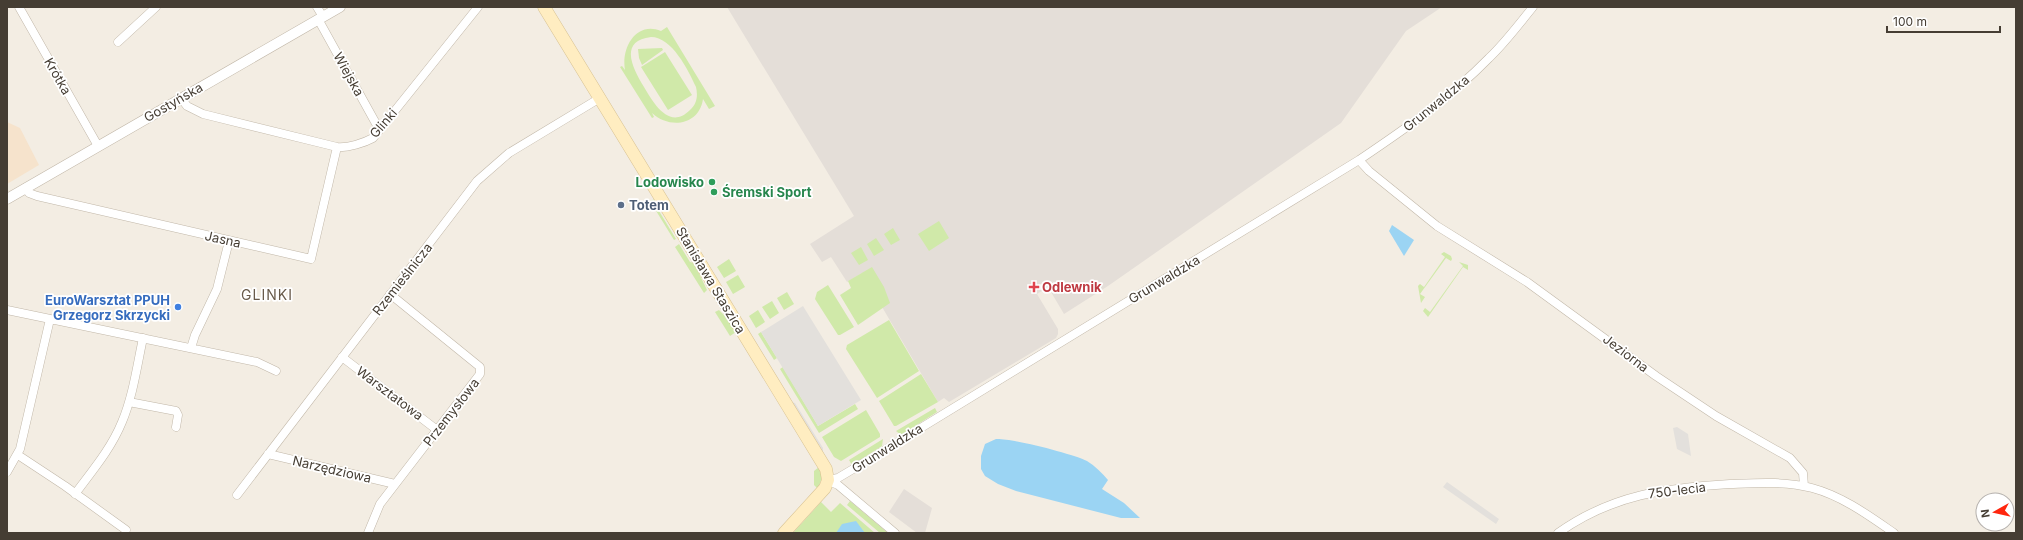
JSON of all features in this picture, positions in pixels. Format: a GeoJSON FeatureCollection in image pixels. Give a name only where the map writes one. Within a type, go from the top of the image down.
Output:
{"type":"FeatureCollection","features":[{"type":"Feature","properties":{"kind":"main road","name":"Stanisława Staszica"},"geometry":{"type":"LineString","coordinates":[[544,7],[824,466],[828,480]]}},
{"type":"Feature","properties":{"kind":"main road"},"geometry":{"type":"LineString","coordinates":[[784,533],[823,491],[828,480]]}},
{"type":"Feature","properties":{"kind":"street","name":"Krótka"},"geometry":{"type":"LineString","coordinates":[[19,7],[98,146]]}},
{"type":"Feature","properties":{"kind":"street"},"geometry":{"type":"LineString","coordinates":[[118,42],[156,7]]}},
{"type":"Feature","properties":{"kind":"street","name":"Wiejska"},"geometry":{"type":"LineString","coordinates":[[317,7],[321,18],[379,129]]}},
{"type":"Feature","properties":{"kind":"street","name":"Gostyńska"},"geometry":{"type":"LineString","coordinates":[[7,199],[340,7]]}},
{"type":"Feature","properties":{"kind":"street","name":"Glinki"},"geometry":{"type":"LineString","coordinates":[[181,98],[187,106],[203,114],[337,146],[347,146],[369,140],[478,7]]}},
{"type":"Feature","properties":{"kind":"street","name":"Grunwaldzka"},"geometry":{"type":"LineString","coordinates":[[828,480],[838,478],[875,456],[1359,160],[1418,120],[1442,101],[1495,52],[1533,7]]}},
{"type":"Feature","properties":{"kind":"street","name":"Rzemieślnicza"},"geometry":{"type":"LineString","coordinates":[[237,494],[478,181],[492,166],[509,153],[600,98]]}},
{"type":"Feature","properties":{"kind":"street","name":"Jasna"},"geometry":{"type":"LineString","coordinates":[[25,188],[29,193],[37,196],[311,259],[337,146]]}},
{"type":"Feature","properties":{"kind":"street","name":"Jeziorna"},"geometry":{"type":"LineString","coordinates":[[1359,160],[1369,171],[1437,226],[1519,276],[1656,376],[1716,416],[1790,458],[1803,473],[1804,486]]}},
{"type":"Feature","properties":{"kind":"street"},"geometry":{"type":"LineString","coordinates":[[191,348],[195,335],[217,289],[229,241]]}},
{"type":"Feature","properties":{"kind":"street","name":"Przemysłowa"},"geometry":{"type":"LineString","coordinates":[[368,533],[380,504],[477,380],[480,374],[480,367],[390,294]]}},
{"type":"Feature","properties":{"kind":"street"},"geometry":{"type":"LineString","coordinates":[[7,310],[260,362],[276,371]]}},
{"type":"Feature","properties":{"kind":"street"},"geometry":{"type":"LineString","coordinates":[[7,472],[18,455],[50,319]]}},
{"type":"Feature","properties":{"kind":"street"},"geometry":{"type":"LineString","coordinates":[[76,494],[112,443],[123,421],[129,402],[143,338]]}},
{"type":"Feature","properties":{"kind":"street","name":"Warsztatowa"},"geometry":{"type":"LineString","coordinates":[[342,357],[437,430]]}},
{"type":"Feature","properties":{"kind":"street"},"geometry":{"type":"LineString","coordinates":[[129,402],[175,410],[178,415],[176,427]]}},
{"type":"Feature","properties":{"kind":"street","name":"Narzędziowa"},"geometry":{"type":"LineString","coordinates":[[268,454],[395,484]]}},
{"type":"Feature","properties":{"kind":"street"},"geometry":{"type":"LineString","coordinates":[[18,455],[126,530]]}},
{"type":"Feature","properties":{"kind":"street"},"geometry":{"type":"LineString","coordinates":[[828,480],[838,485],[895,533]]}},
{"type":"Feature","properties":{"kind":"street","name":"750-lecia"},"geometry":{"type":"LineString","coordinates":[[1558,533],[1582,517],[1603,507],[1628,497],[1653,491],[1754,483],[1804,486]]}},
{"type":"Feature","properties":{"kind":"street"},"geometry":{"type":"LineString","coordinates":[[1804,486],[1826,492],[1849,503],[1894,533]]}},
{"type":"Feature","properties":{"kind":"shaded area"},"geometry":{"type":"Polygon","coordinates":[[[727,7],[1442,7],[1406,31],[1341,123],[1108,286],[1064,314],[1048,287],[1037,294],[1058,329],[1056,338],[949,402],[944,398],[938,402],[862,273],[847,282],[831,257],[822,262],[810,244],[854,216],[727,7]]]}},
{"type":"Feature","properties":{"kind":"shaded area"},"geometry":{"type":"Polygon","coordinates":[[[7,122],[20,128],[39,165],[7,184],[7,122]]]}},
{"type":"Feature","properties":{"kind":"shaded area"},"geometry":{"type":"Polygon","coordinates":[[[803,306],[861,400],[818,426],[761,332],[803,306]]]}},
{"type":"Feature","properties":{"kind":"shaded area"},"geometry":{"type":"Polygon","coordinates":[[[791,402],[795,403],[823,448],[823,453],[791,402]]]}},
{"type":"Feature","properties":{"kind":"shaded area"},"geometry":{"type":"Polygon","coordinates":[[[1677,427],[1688,434],[1691,456],[1677,449],[1673,428],[1677,427]]]}},
{"type":"Feature","properties":{"kind":"shaded area"},"geometry":{"type":"Polygon","coordinates":[[[1447,482],[1499,519],[1496,524],[1443,487],[1447,482]]]}},
{"type":"Feature","properties":{"kind":"shaded area"},"geometry":{"type":"Polygon","coordinates":[[[904,489],[932,508],[925,533],[917,533],[889,512],[904,489]]]}},
{"type":"Feature","properties":{"kind":"green space"},"geometry":{"type":"Polygon","coordinates":[[[667,27],[715,106],[709,109],[703,99],[696,115],[690,120],[675,123],[659,118],[652,113],[654,117],[652,118],[620,67],[622,66],[625,70],[625,53],[632,38],[644,30],[652,29],[661,31],[667,27]],[[651,37],[634,44],[631,50],[633,64],[640,80],[652,100],[662,112],[669,116],[682,116],[692,108],[696,102],[696,87],[689,72],[672,48],[659,38],[651,37]]]}},
{"type":"Feature","properties":{"kind":"green space"},"geometry":{"type":"Polygon","coordinates":[[[662,48],[663,50],[642,65],[639,58],[638,49],[662,48]]]}},
{"type":"Feature","properties":{"kind":"green space"},"geometry":{"type":"Polygon","coordinates":[[[665,52],[692,95],[668,110],[641,67],[665,52]]]}},
{"type":"Feature","properties":{"kind":"green space"},"geometry":{"type":"Polygon","coordinates":[[[655,199],[660,206],[659,211],[676,239],[674,240],[650,201],[655,199]]]}},
{"type":"Feature","properties":{"kind":"green space"},"geometry":{"type":"Polygon","coordinates":[[[939,221],[949,238],[929,251],[918,234],[939,221]]]}},
{"type":"Feature","properties":{"kind":"green space"},"geometry":{"type":"Polygon","coordinates":[[[893,228],[900,240],[891,245],[884,234],[893,228]]]}},
{"type":"Feature","properties":{"kind":"green space"},"geometry":{"type":"Polygon","coordinates":[[[876,238],[884,250],[874,256],[867,244],[876,238]]]}},
{"type":"Feature","properties":{"kind":"green space"},"geometry":{"type":"Polygon","coordinates":[[[679,244],[690,262],[694,263],[707,290],[704,293],[675,247],[679,244]]]}},
{"type":"Feature","properties":{"kind":"green space"},"geometry":{"type":"Polygon","coordinates":[[[861,247],[868,260],[859,265],[851,253],[861,247]]]}},
{"type":"Feature","properties":{"kind":"green space"},"geometry":{"type":"Polygon","coordinates":[[[1444,252],[1451,256],[1452,259],[1451,261],[1446,258],[1420,294],[1425,297],[1421,303],[1418,286],[1420,284],[1424,287],[1445,257],[1441,254],[1444,252]]]}},
{"type":"Feature","properties":{"kind":"green space"},"geometry":{"type":"Polygon","coordinates":[[[729,259],[736,271],[724,278],[717,267],[729,259]]]}},
{"type":"Feature","properties":{"kind":"green space"},"geometry":{"type":"Polygon","coordinates":[[[1459,262],[1468,265],[1468,270],[1463,267],[1428,317],[1423,311],[1425,308],[1430,312],[1463,266],[1459,262]]]}},
{"type":"Feature","properties":{"kind":"green space"},"geometry":{"type":"Polygon","coordinates":[[[872,267],[884,287],[890,303],[858,325],[840,295],[851,288],[848,281],[872,267]]]}},
{"type":"Feature","properties":{"kind":"green space"},"geometry":{"type":"Polygon","coordinates":[[[738,275],[745,287],[733,294],[726,282],[738,275]]]}},
{"type":"Feature","properties":{"kind":"green space"},"geometry":{"type":"Polygon","coordinates":[[[828,285],[854,327],[840,335],[838,335],[815,299],[817,292],[828,285]]]}},
{"type":"Feature","properties":{"kind":"green space"},"geometry":{"type":"Polygon","coordinates":[[[787,292],[794,304],[784,310],[777,298],[787,292]]]}},
{"type":"Feature","properties":{"kind":"green space"},"geometry":{"type":"Polygon","coordinates":[[[772,301],[779,313],[770,319],[762,307],[772,301]]]}},
{"type":"Feature","properties":{"kind":"green space"},"geometry":{"type":"Polygon","coordinates":[[[719,310],[729,320],[736,332],[730,336],[715,312],[719,310]]]}},
{"type":"Feature","properties":{"kind":"green space"},"geometry":{"type":"Polygon","coordinates":[[[758,310],[765,322],[756,328],[749,316],[758,310]]]}},
{"type":"Feature","properties":{"kind":"green space"},"geometry":{"type":"Polygon","coordinates":[[[889,320],[919,371],[877,398],[846,349],[847,345],[889,320]]]}},
{"type":"Feature","properties":{"kind":"green space"},"geometry":{"type":"Polygon","coordinates":[[[761,332],[777,358],[774,360],[758,334],[761,332]]]}},
{"type":"Feature","properties":{"kind":"green space"},"geometry":{"type":"Polygon","coordinates":[[[783,367],[818,426],[855,404],[858,409],[819,433],[780,369],[783,367]]]}},
{"type":"Feature","properties":{"kind":"green space"},"geometry":{"type":"Polygon","coordinates":[[[921,374],[938,402],[894,426],[879,401],[921,374]]]}},
{"type":"Feature","properties":{"kind":"green space"},"geometry":{"type":"Polygon","coordinates":[[[935,408],[937,412],[901,435],[896,431],[935,408]]]}},
{"type":"Feature","properties":{"kind":"green space"},"geometry":{"type":"Polygon","coordinates":[[[866,410],[880,434],[880,437],[841,461],[834,457],[822,437],[866,410]]]}},
{"type":"Feature","properties":{"kind":"green space"},"geometry":{"type":"Polygon","coordinates":[[[883,439],[882,446],[852,465],[849,460],[883,439]]]}},
{"type":"Feature","properties":{"kind":"green space"},"geometry":{"type":"Polygon","coordinates":[[[819,467],[822,477],[818,489],[814,485],[814,471],[819,467]]]}},
{"type":"Feature","properties":{"kind":"green space"},"geometry":{"type":"Polygon","coordinates":[[[850,501],[888,533],[880,533],[847,505],[850,501]]]}},
{"type":"Feature","properties":{"kind":"green space"},"geometry":{"type":"Polygon","coordinates":[[[821,502],[831,512],[840,503],[875,533],[793,533],[821,502]]]}},
{"type":"Feature","properties":{"kind":"water"},"geometry":{"type":"Polygon","coordinates":[[[1392,225],[1414,240],[1404,256],[1389,231],[1392,225]]]}},
{"type":"Feature","properties":{"kind":"water"},"geometry":{"type":"Polygon","coordinates":[[[996,439],[1004,439],[1042,447],[1069,454],[1087,461],[1108,480],[1102,489],[1124,503],[1140,518],[1121,518],[1016,491],[998,484],[985,476],[981,469],[981,456],[985,444],[996,439]]]}},
{"type":"Feature","properties":{"kind":"water"},"geometry":{"type":"Polygon","coordinates":[[[856,521],[865,533],[836,533],[842,524],[856,521]]]}},
{"type":"Feature","properties":{"kind":"place","name":"Lodowisko"},"geometry":{"type":"Point","coordinates":[712,182]}},
{"type":"Feature","properties":{"kind":"place","name":"Śremski Sport"},"geometry":{"type":"Point","coordinates":[714,192]}},
{"type":"Feature","properties":{"kind":"place","name":"Totem"},"geometry":{"type":"Point","coordinates":[621,205]}},
{"type":"Feature","properties":{"kind":"place","name":"Odlewnik"},"geometry":{"type":"Point","coordinates":[1034,287]}},
{"type":"Feature","properties":{"kind":"place","name":"EuroWarsztat PPUH Grzegorz Skrzycki"},"geometry":{"type":"Point","coordinates":[178,307]}},
{"type":"Feature","properties":{"kind":"district","name":"GLINKI"},"geometry":{"type":"Point","coordinates":[267,294]}}]}
